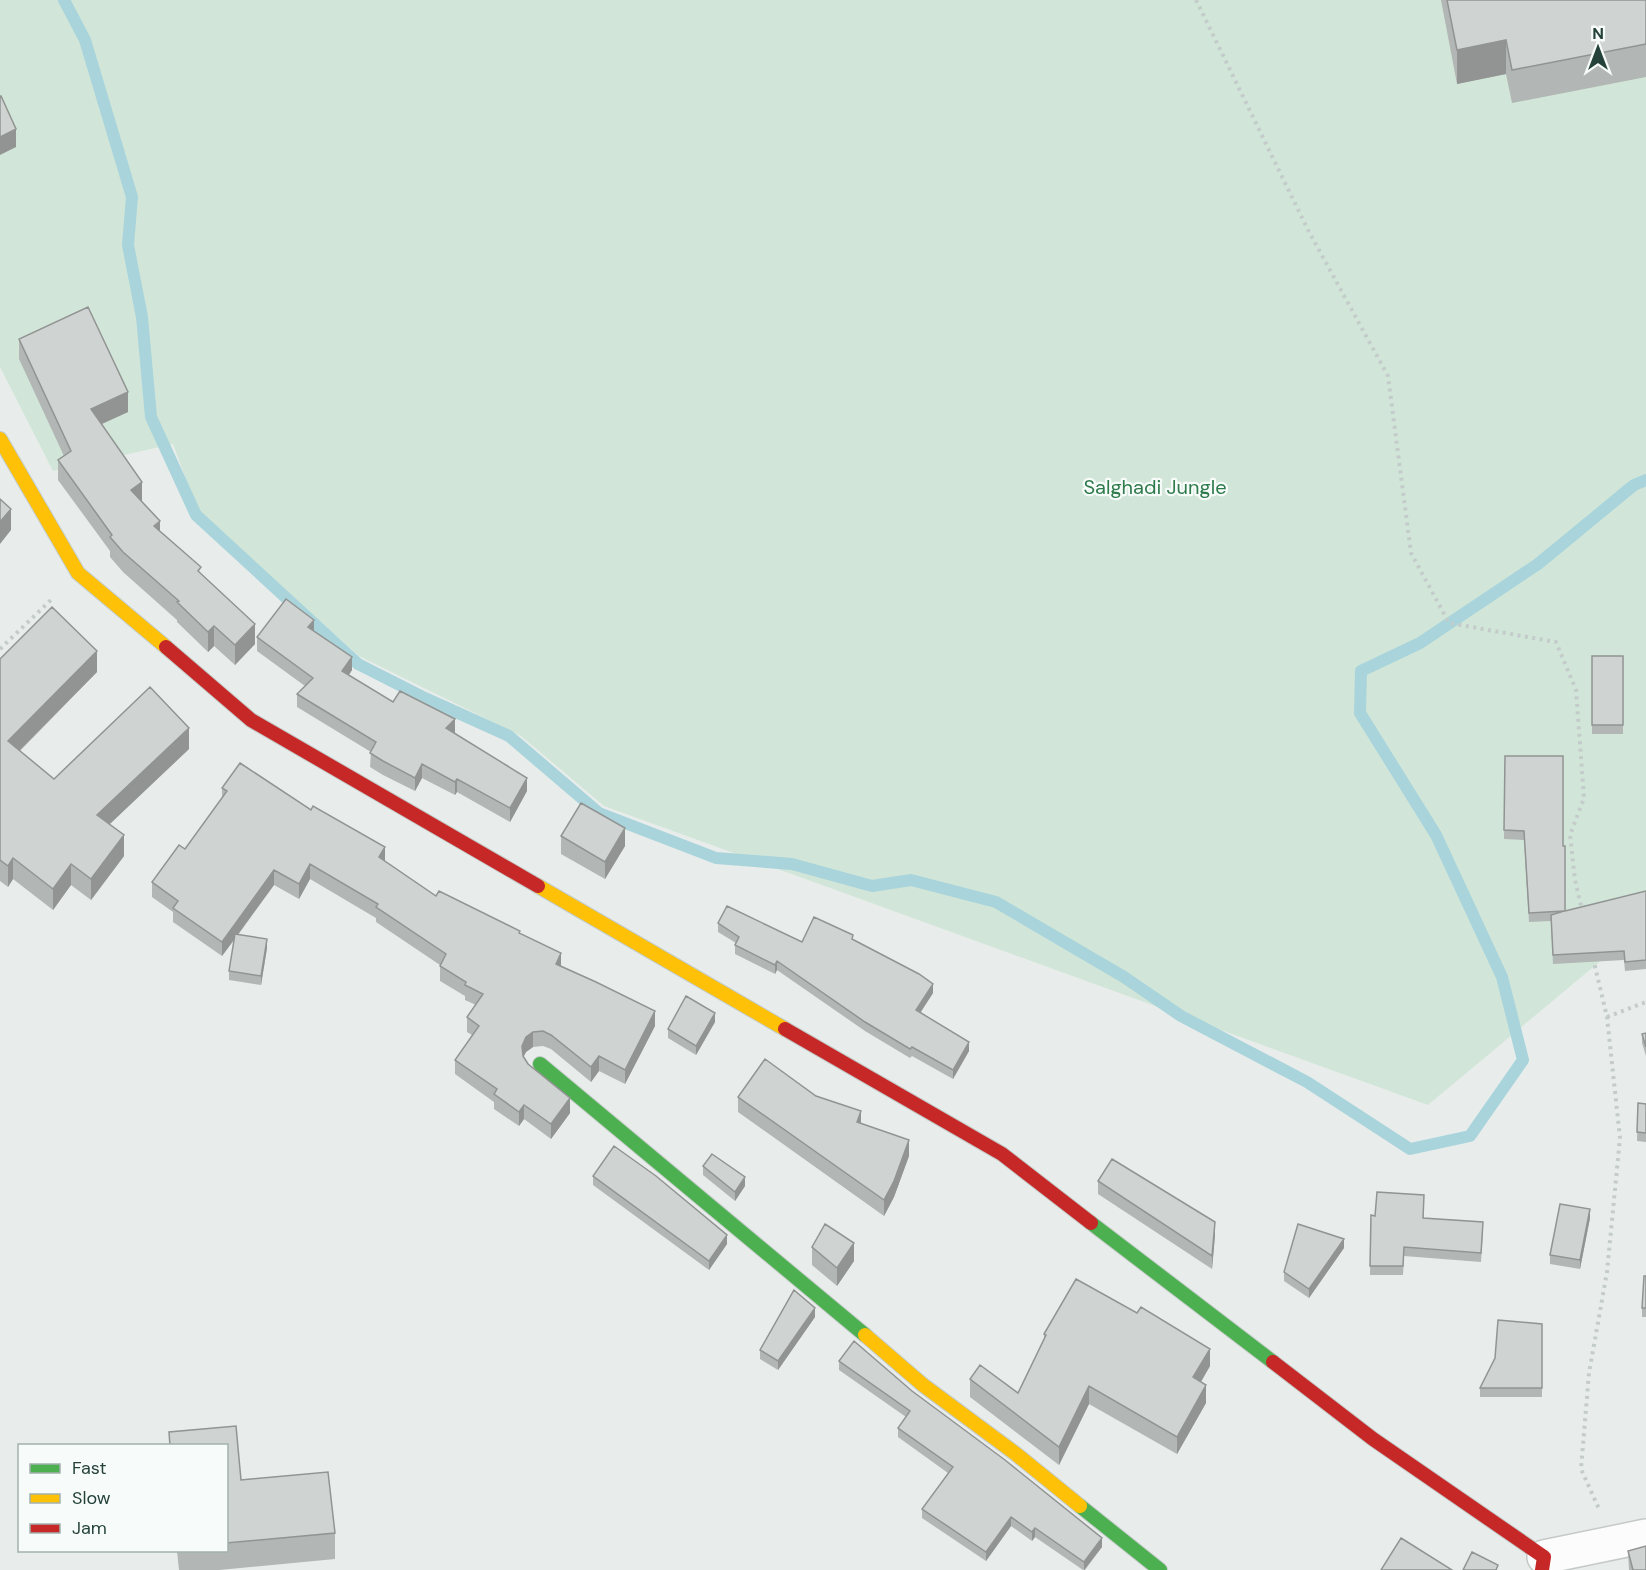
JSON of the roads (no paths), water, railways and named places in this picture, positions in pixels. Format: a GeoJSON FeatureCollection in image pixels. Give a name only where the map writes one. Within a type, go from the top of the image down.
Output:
{"type":"FeatureCollection","features":[{"type":"Feature","properties":{"kind":"street"},"geometry":{"type":"LineString","coordinates":[[0,439],[78,573],[251,720],[1002,1154],[1373,1439],[1543,1564],[1614,1542],[1646,1536]]}},
{"type":"Feature","properties":{"kind":"street"},"geometry":{"type":"LineString","coordinates":[[540,1064],[687,1188],[826,1300],[923,1384],[1016,1454],[1160,1570]]}},
{"type":"Feature","properties":{"kind":"waterway"},"geometry":{"type":"LineString","coordinates":[[64,0],[85,40],[132,197],[128,245],[142,317],[151,417],[196,515],[358,664],[425,698],[509,736],[599,813],[716,858],[792,864],[872,886],[911,880],[996,902],[1124,977],[1181,1016],[1307,1082],[1410,1149],[1470,1136],[1523,1060],[1502,977],[1436,835],[1360,713],[1361,671],[1420,643],[1538,564],[1634,485],[1646,480]]}},
{"type":"Feature","properties":{"kind":"park label","name":"Salghadi Jungle"},"geometry":{"type":"Point","coordinates":[1155,487]}}]}
